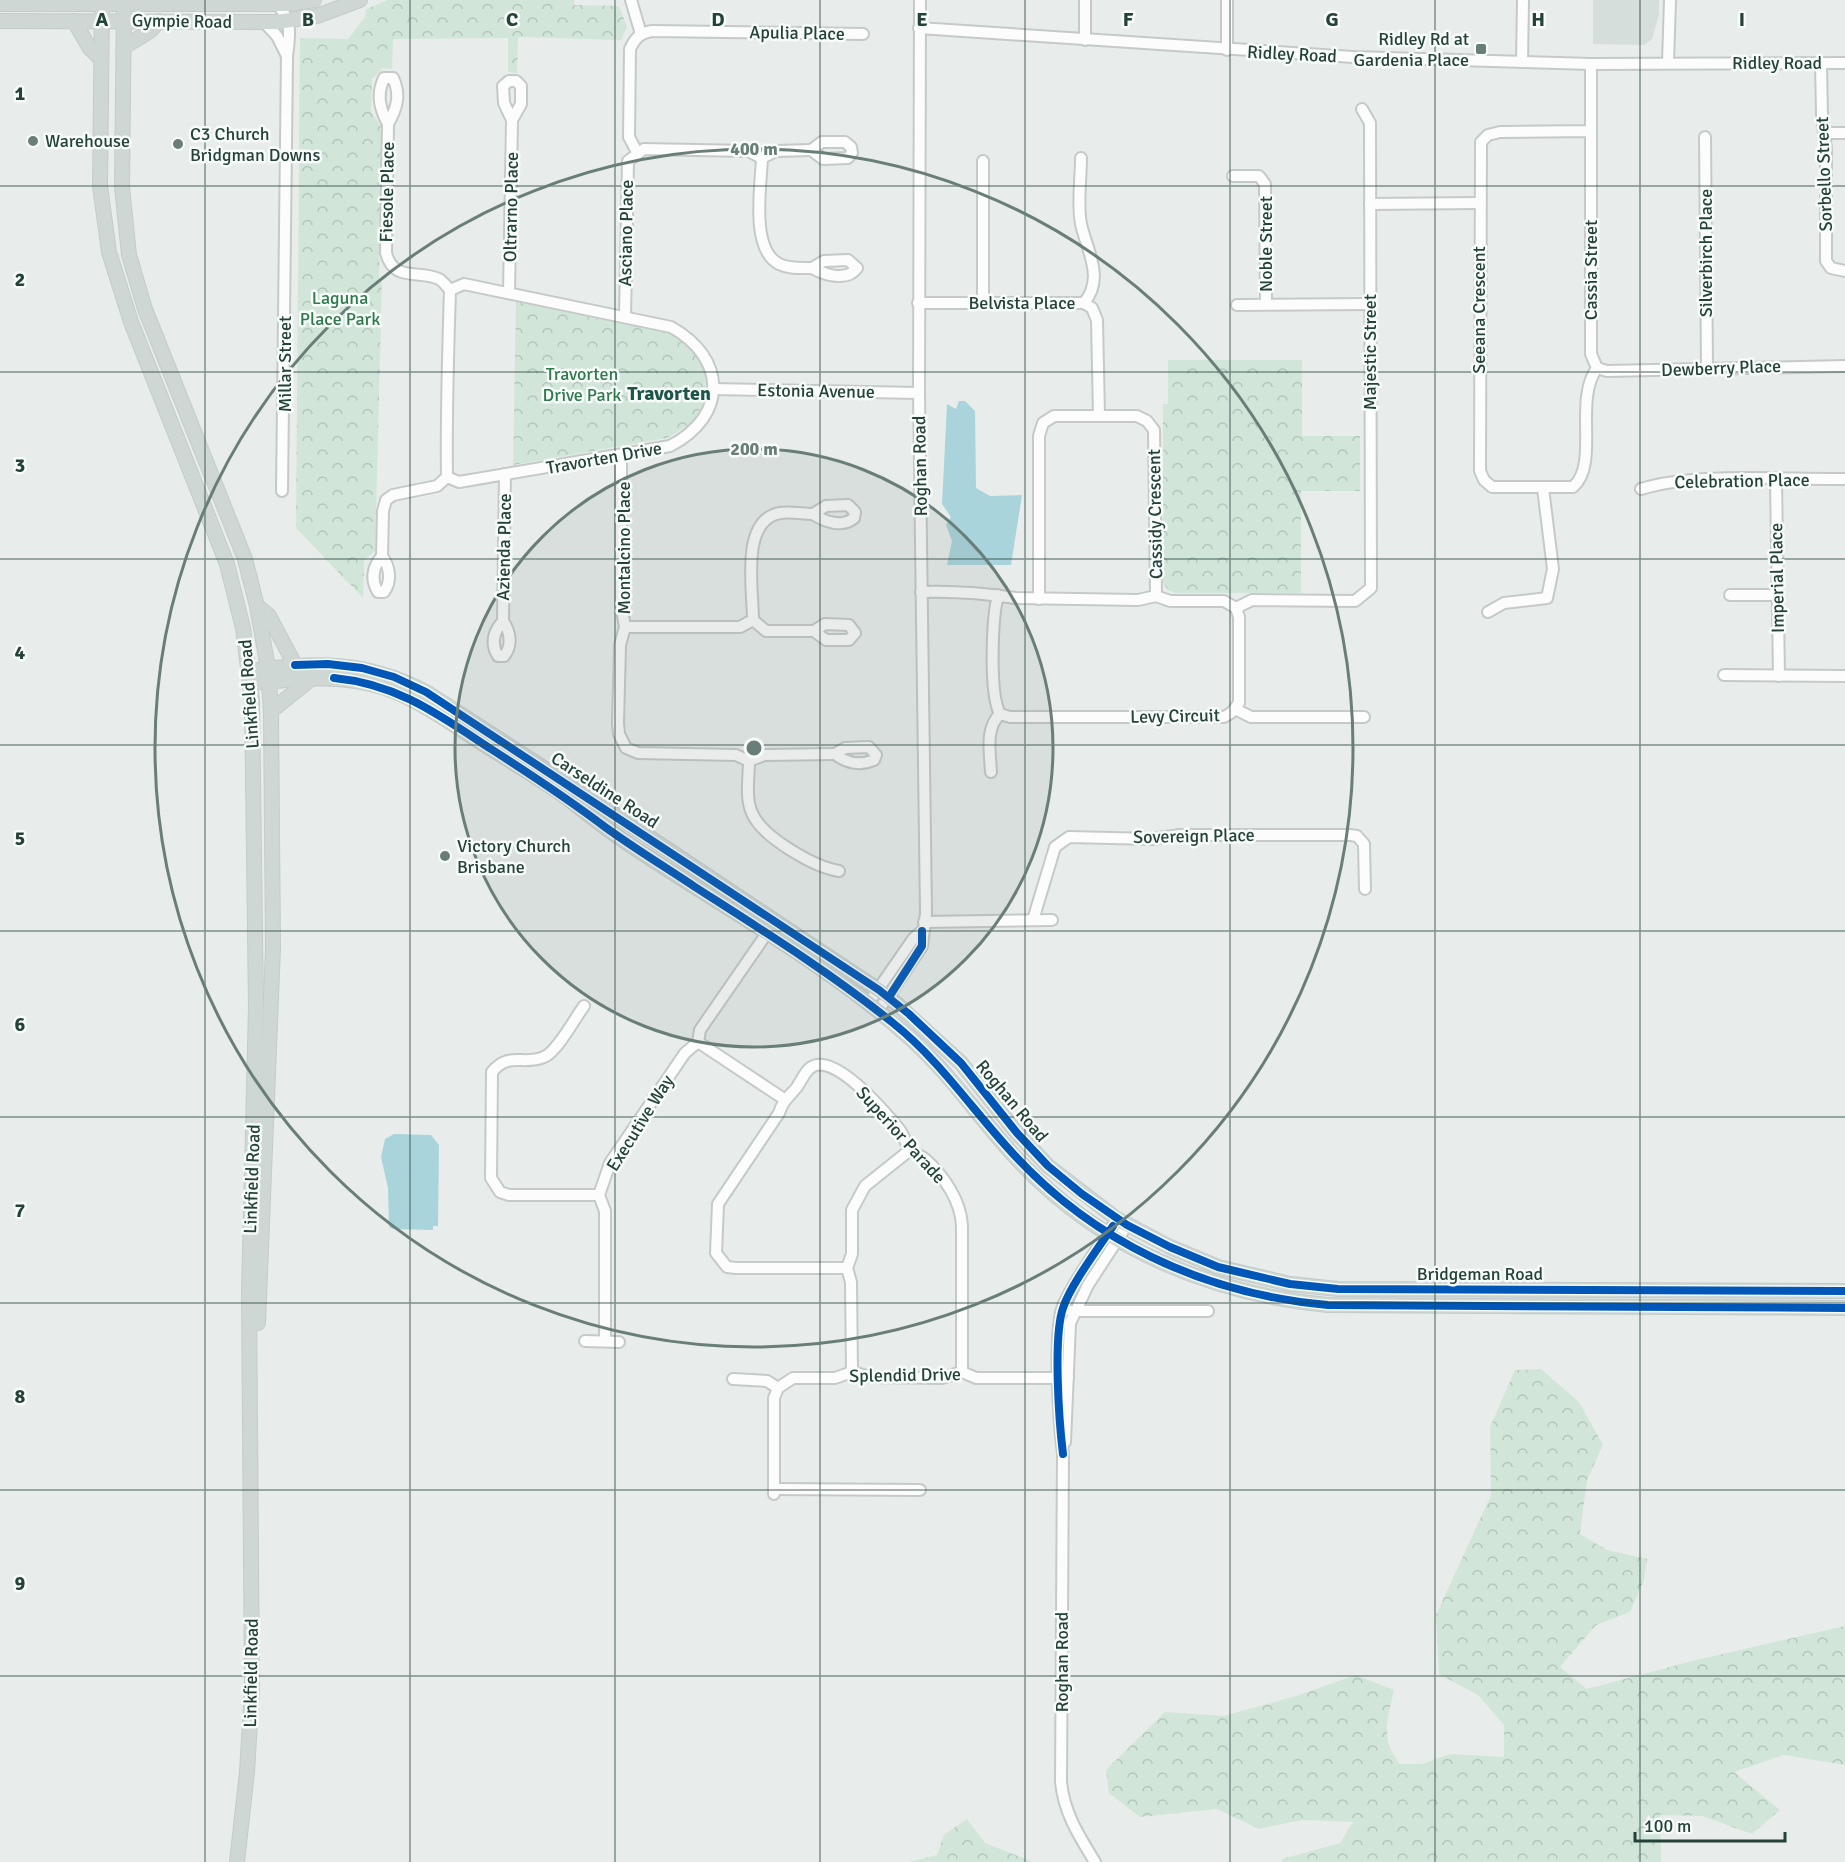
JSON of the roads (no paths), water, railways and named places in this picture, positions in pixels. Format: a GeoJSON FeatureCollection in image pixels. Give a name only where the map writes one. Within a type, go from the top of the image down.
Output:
{"type":"FeatureCollection","features":[{"type":"Feature","properties":{"kind":"main road","name":"Gympie Road"},"geometry":{"type":"LineString","coordinates":[[0,4],[150,1],[277,4],[314,0]]}},
{"type":"Feature","properties":{"kind":"main road","name":"Gympie Road"},"geometry":{"type":"LineString","coordinates":[[0,21],[288,21],[317,16],[360,0]]}},
{"type":"Feature","properties":{"kind":"main road","name":"Linkfield Road"},"geometry":{"type":"LineString","coordinates":[[102,1],[100,186],[114,272],[131,322],[219,540],[238,604],[250,677],[256,1007],[249,1293],[252,1412],[252,1688],[247,1772],[237,1862]]}},
{"type":"Feature","properties":{"kind":"main road","name":"Linkfield Road"},"geometry":{"type":"LineString","coordinates":[[124,1],[122,203],[132,268],[145,309],[231,522],[257,606],[268,675],[271,711],[272,993],[252,1412]]}},
{"type":"Feature","properties":{"kind":"main road"},"geometry":{"type":"LineString","coordinates":[[74,21],[89,47],[101,59]]}},
{"type":"Feature","properties":{"kind":"main road"},"geometry":{"type":"LineString","coordinates":[[124,47],[150,31],[159,21]]}},
{"type":"Feature","properties":{"kind":"main road"},"geometry":{"type":"LineString","coordinates":[[257,606],[269,616],[295,665]]}},
{"type":"Feature","properties":{"kind":"main road","name":"Carseldine Road"},"geometry":{"type":"LineString","coordinates":[[268,675],[295,665],[328,664],[362,668],[394,677],[426,692],[884,994]]}},
{"type":"Feature","properties":{"kind":"main road","name":"Carseldine Road"},"geometry":{"type":"LineString","coordinates":[[250,677],[268,675],[367,683],[417,702],[564,796],[617,836],[767,933],[873,1008]]}},
{"type":"Feature","properties":{"kind":"main road"},"geometry":{"type":"LineString","coordinates":[[271,711],[312,678]]}},
{"type":"Feature","properties":{"kind":"main road","name":"Roghan Road"},"geometry":{"type":"LineString","coordinates":[[884,994],[961,1063],[1017,1133],[1048,1166],[1122,1222]]}},
{"type":"Feature","properties":{"kind":"main road","name":"Roghan Road"},"geometry":{"type":"LineString","coordinates":[[873,1008],[942,1069],[1023,1165],[1069,1207],[1112,1237]]}},
{"type":"Feature","properties":{"kind":"main road","name":"Bridgeman Road"},"geometry":{"type":"LineString","coordinates":[[1122,1222],[1170,1248],[1218,1267],[1265,1279],[1313,1287],[1845,1291]]}},
{"type":"Feature","properties":{"kind":"main road","name":"Bridgeman Road"},"geometry":{"type":"LineString","coordinates":[[1112,1237],[1171,1267],[1236,1290],[1284,1300],[1328,1305],[1845,1308]]}},
{"type":"Feature","properties":{"kind":"street"},"geometry":{"type":"LineString","coordinates":[[631,0],[641,34],[635,38],[630,49],[629,136],[637,152],[644,149],[748,151],[762,158]]}},
{"type":"Feature","properties":{"kind":"street","name":"Roghan Road"},"geometry":{"type":"LineString","coordinates":[[873,1008],[922,946],[923,926],[918,303],[920,0]]}},
{"type":"Feature","properties":{"kind":"street"},"geometry":{"type":"LineString","coordinates":[[1085,0],[1085,39]]}},
{"type":"Feature","properties":{"kind":"street"},"geometry":{"type":"LineString","coordinates":[[1227,0],[1227,50]]}},
{"type":"Feature","properties":{"kind":"street"},"geometry":{"type":"LineString","coordinates":[[1522,62],[1523,0]]}},
{"type":"Feature","properties":{"kind":"street"},"geometry":{"type":"LineString","coordinates":[[1668,63],[1670,0]]}},
{"type":"Feature","properties":{"kind":"street"},"geometry":{"type":"LineString","coordinates":[[277,4],[288,21]]}},
{"type":"Feature","properties":{"kind":"street","name":"Millar Street"},"geometry":{"type":"LineString","coordinates":[[282,491],[287,56],[290,32],[288,21]]}},
{"type":"Feature","properties":{"kind":"street"},"geometry":{"type":"LineString","coordinates":[[264,22],[277,36],[287,56]]}},
{"type":"Feature","properties":{"kind":"street","name":"Ridley Road"},"geometry":{"type":"LineString","coordinates":[[919,28],[1353,57],[1591,63],[1845,63]]}},
{"type":"Feature","properties":{"kind":"street","name":"Apulia Place"},"geometry":{"type":"LineString","coordinates":[[641,34],[652,31],[863,34]]}},
{"type":"Feature","properties":{"kind":"street","name":"Cassia Street"},"geometry":{"type":"LineString","coordinates":[[1591,63],[1591,354],[1597,368]]}},
{"type":"Feature","properties":{"kind":"street","name":"Sorbello Street"},"geometry":{"type":"LineString","coordinates":[[1821,64],[1825,133],[1826,261],[1831,268],[1845,271]]}},
{"type":"Feature","properties":{"kind":"street","name":"Majestic Street"},"geometry":{"type":"LineString","coordinates":[[1236,608],[1252,600],[1355,601],[1371,588],[1370,123],[1362,108]]}},
{"type":"Feature","properties":{"kind":"street","name":"Oltrarno Place"},"geometry":{"type":"LineString","coordinates":[[509,293],[512,120]]}},
{"type":"Feature","properties":{"kind":"street","name":"Fiesole Place"},"geometry":{"type":"LineString","coordinates":[[388,124],[387,253],[389,265],[397,271],[439,279],[450,290]]}},
{"type":"Feature","properties":{"kind":"street","name":"Seeana Crescent"},"geometry":{"type":"LineString","coordinates":[[1590,131],[1500,132],[1488,135],[1481,142],[1479,155],[1480,471],[1484,480],[1492,487],[1573,487],[1584,473],[1586,397],[1589,382],[1597,368]]}},
{"type":"Feature","properties":{"kind":"street"},"geometry":{"type":"LineString","coordinates":[[1825,133],[1845,133]]}},
{"type":"Feature","properties":{"kind":"street","name":"Silverbirch Place"},"geometry":{"type":"LineString","coordinates":[[1705,137],[1707,368]]}},
{"type":"Feature","properties":{"kind":"street"},"geometry":{"type":"LineString","coordinates":[[762,158],[776,151],[812,150]]}},
{"type":"Feature","properties":{"kind":"street","name":"Asciano Place"},"geometry":{"type":"LineString","coordinates":[[625,316],[628,161],[637,152]]}},
{"type":"Feature","properties":{"kind":"street"},"geometry":{"type":"LineString","coordinates":[[762,158],[760,235],[764,249],[780,265],[792,268],[812,268]]}},
{"type":"Feature","properties":{"kind":"street","name":"Belvista Place"},"geometry":{"type":"LineString","coordinates":[[918,303],[1084,303],[1094,285],[1094,264],[1081,223],[1081,158]]}},
{"type":"Feature","properties":{"kind":"street"},"geometry":{"type":"LineString","coordinates":[[983,161],[983,303]]}},
{"type":"Feature","properties":{"kind":"street","name":"Noble Street"},"geometry":{"type":"LineString","coordinates":[[1233,176],[1259,176],[1265,184],[1266,304]]}},
{"type":"Feature","properties":{"kind":"street"},"geometry":{"type":"LineString","coordinates":[[1370,204],[1479,203]]}},
{"type":"Feature","properties":{"kind":"street"},"geometry":{"type":"LineString","coordinates":[[382,556],[383,511],[386,501],[393,495],[437,486],[447,477],[446,368],[450,331],[450,290],[464,284],[671,327],[689,337],[707,359],[714,389]]}},
{"type":"Feature","properties":{"kind":"street"},"geometry":{"type":"LineString","coordinates":[[1084,303],[1092,308],[1097,320],[1099,416]]}},
{"type":"Feature","properties":{"kind":"street"},"geometry":{"type":"LineString","coordinates":[[1237,305],[1370,304]]}},
{"type":"Feature","properties":{"kind":"street","name":"Dewberry Place"},"geometry":{"type":"LineString","coordinates":[[1597,368],[1607,371],[1845,366]]}},
{"type":"Feature","properties":{"kind":"street","name":"Travorten Drive"},"geometry":{"type":"LineString","coordinates":[[447,477],[459,482],[670,446],[687,438],[707,414],[713,400],[714,389]]}},
{"type":"Feature","properties":{"kind":"street","name":"Estonia Avenue"},"geometry":{"type":"LineString","coordinates":[[714,389],[919,393]]}},
{"type":"Feature","properties":{"kind":"street","name":"Cassidy Crescent"},"geometry":{"type":"LineString","coordinates":[[921,592],[970,591],[1039,599],[1138,600],[1156,596],[1154,430],[1147,421],[1137,416],[1054,416],[1047,419],[1039,429],[1039,599]]}},
{"type":"Feature","properties":{"kind":"street","name":"Montalcino Place"},"geometry":{"type":"LineString","coordinates":[[621,455],[621,604],[625,627],[740,627],[753,620]]}},
{"type":"Feature","properties":{"kind":"street","name":"Azienda Place"},"geometry":{"type":"LineString","coordinates":[[503,621],[506,474]]}},
{"type":"Feature","properties":{"kind":"street","name":"Celebration Place"},"geometry":{"type":"LineString","coordinates":[[1641,489],[1658,483],[1845,479]]}},
{"type":"Feature","properties":{"kind":"street","name":"Imperial Place"},"geometry":{"type":"LineString","coordinates":[[1776,480],[1779,676]]}},
{"type":"Feature","properties":{"kind":"street"},"geometry":{"type":"LineString","coordinates":[[1488,612],[1504,603],[1547,598],[1553,569],[1543,488]]}},
{"type":"Feature","properties":{"kind":"street"},"geometry":{"type":"LineString","coordinates":[[813,514],[781,513],[768,517],[759,525],[753,540],[753,620],[766,631],[814,631]]}},
{"type":"Feature","properties":{"kind":"street"},"geometry":{"type":"LineString","coordinates":[[991,772],[990,729],[993,721],[1000,714],[994,699],[994,618],[998,595]]}},
{"type":"Feature","properties":{"kind":"street"},"geometry":{"type":"LineString","coordinates":[[1730,595],[1776,595]]}},
{"type":"Feature","properties":{"kind":"street"},"geometry":{"type":"LineString","coordinates":[[1156,596],[1170,601],[1224,601],[1236,608]]}},
{"type":"Feature","properties":{"kind":"street","name":"Levy Circuit"},"geometry":{"type":"LineString","coordinates":[[1000,714],[1010,717],[1224,717],[1235,709],[1240,699],[1239,617],[1236,608]]}},
{"type":"Feature","properties":{"kind":"street"},"geometry":{"type":"LineString","coordinates":[[625,627],[620,645],[618,723],[619,734],[626,748],[638,753],[736,755],[749,761],[764,755],[835,754]]}},
{"type":"Feature","properties":{"kind":"street"},"geometry":{"type":"LineString","coordinates":[[1724,675],[1845,676]]}},
{"type":"Feature","properties":{"kind":"street"},"geometry":{"type":"LineString","coordinates":[[1235,709],[1251,717],[1364,717]]}},
{"type":"Feature","properties":{"kind":"street"},"geometry":{"type":"LineString","coordinates":[[749,761],[749,801],[758,825],[822,868],[839,871]]}},
{"type":"Feature","properties":{"kind":"street","name":"Sovereign Place"},"geometry":{"type":"LineString","coordinates":[[1033,920],[1055,847],[1069,837],[1152,839],[1180,835],[1357,836],[1364,844],[1365,889]]}},
{"type":"Feature","properties":{"kind":"street"},"geometry":{"type":"LineString","coordinates":[[923,926],[1052,920]]}},
{"type":"Feature","properties":{"kind":"street","name":"Executive Way"},"geometry":{"type":"LineString","coordinates":[[599,1195],[610,1163],[685,1053],[698,1042],[700,1030],[767,933]]}},
{"type":"Feature","properties":{"kind":"street"},"geometry":{"type":"LineString","coordinates":[[584,1006],[551,1052],[534,1059],[506,1060],[492,1072],[491,1178],[500,1192],[509,1195],[599,1195],[605,1211],[605,1340]]}},
{"type":"Feature","properties":{"kind":"street"},"geometry":{"type":"LineString","coordinates":[[698,1042],[784,1099]]}},
{"type":"Feature","properties":{"kind":"street","name":"Superior Parade"},"geometry":{"type":"LineString","coordinates":[[847,1268],[727,1267],[716,1253],[718,1204],[779,1113],[784,1099],[795,1089],[810,1068],[826,1064],[835,1067],[865,1092],[900,1130],[910,1150],[924,1159],[956,1197],[962,1215],[962,1372]]}},
{"type":"Feature","properties":{"kind":"street"},"geometry":{"type":"LineString","coordinates":[[852,1372],[851,1282],[847,1268],[852,1254],[852,1210],[859,1193],[910,1150]]}},
{"type":"Feature","properties":{"kind":"street","name":"Roghan Road"},"geometry":{"type":"LineString","coordinates":[[1064,1378],[1062,1311],[1122,1222]]}},
{"type":"Feature","properties":{"kind":"street","name":"Roghan Road"},"geometry":{"type":"LineString","coordinates":[[1095,1862],[1071,1824],[1064,1804],[1061,1782],[1063,1454],[1059,1427],[1069,1330],[1075,1311],[1112,1237]]}},
{"type":"Feature","properties":{"kind":"street"},"geometry":{"type":"LineString","coordinates":[[1062,1311],[1208,1311]]}},
{"type":"Feature","properties":{"kind":"street"},"geometry":{"type":"LineString","coordinates":[[585,1341],[619,1342]]}},
{"type":"Feature","properties":{"kind":"street","name":"Splendid Drive"},"geometry":{"type":"LineString","coordinates":[[778,1388],[793,1378],[835,1378],[852,1372],[871,1377],[942,1378],[962,1372],[976,1378],[1064,1378]]}},
{"type":"Feature","properties":{"kind":"street"},"geometry":{"type":"LineString","coordinates":[[733,1379],[767,1381],[778,1388],[774,1398],[774,1492],[920,1490]]}},
{"type":"Feature","properties":{"kind":"water"},"geometry":{"type":"Polygon","coordinates":[[[959,401],[965,401],[975,411],[976,488],[990,496],[1022,495],[1011,565],[947,565],[952,541],[946,525],[951,517],[942,504],[947,404],[956,409],[959,401]]]}},
{"type":"Feature","properties":{"kind":"water"},"geometry":{"type":"Polygon","coordinates":[[[394,1134],[431,1135],[439,1145],[438,1226],[433,1226],[433,1230],[389,1227],[388,1188],[381,1157],[385,1139],[394,1134]]]}},
{"type":"Feature","properties":{"kind":"place","name":"Ridley Rd at Gardenia Place"},"geometry":{"type":"Point","coordinates":[1481,49]}},
{"type":"Feature","properties":{"kind":"place","name":"Warehouse"},"geometry":{"type":"Point","coordinates":[33,141]}},
{"type":"Feature","properties":{"kind":"place","name":"C3 Church Bridgman Downs"},"geometry":{"type":"Point","coordinates":[178,144]}},
{"type":"Feature","properties":{"kind":"place","name":"Victory Church Brisbane"},"geometry":{"type":"Point","coordinates":[445,856]}},
{"type":"Feature","properties":{"kind":"district","name":"Travorten"},"geometry":{"type":"Point","coordinates":[669,393]}},
{"type":"Feature","properties":{"kind":"park label","name":"Laguna Place Park"},"geometry":{"type":"Point","coordinates":[340,308]}},
{"type":"Feature","properties":{"kind":"park label","name":"Travorten Drive Park"},"geometry":{"type":"Point","coordinates":[582,384]}}]}
